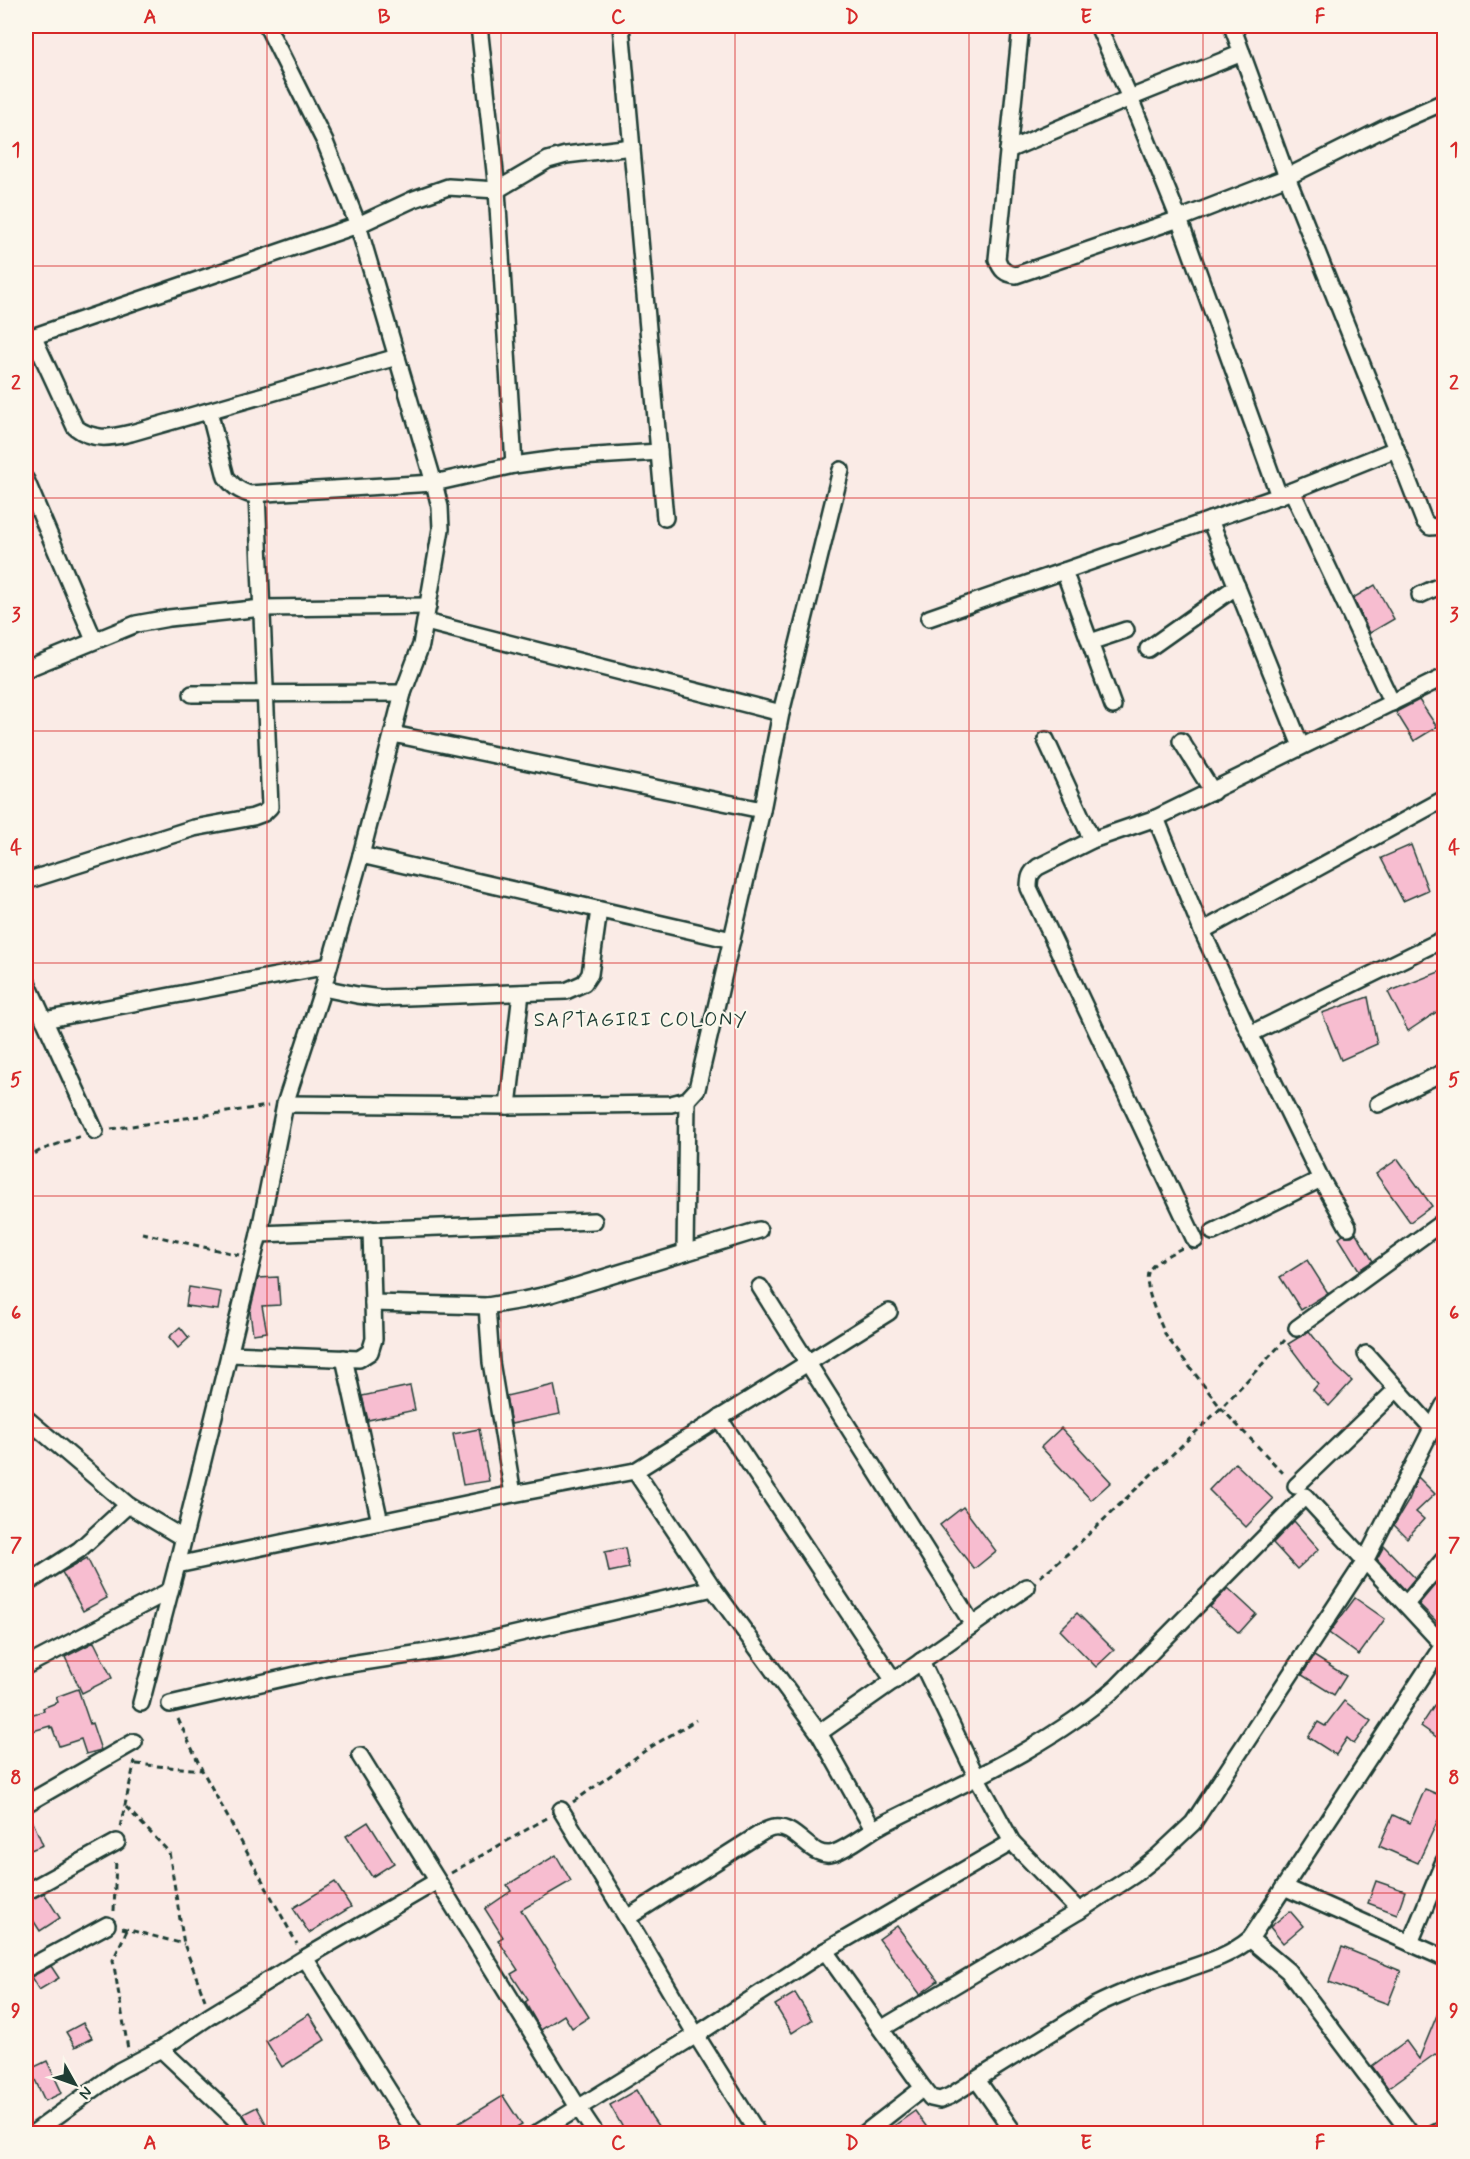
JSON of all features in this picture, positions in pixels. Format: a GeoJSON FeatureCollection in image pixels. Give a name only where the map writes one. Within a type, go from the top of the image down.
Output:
{"type":"FeatureCollection","features":[{"type":"Feature","properties":{"kind":"street"},"geometry":{"type":"LineString","coordinates":[[141,1703],[259,1234],[285,1104],[323,988],[361,855],[403,693],[421,645],[441,529],[440,507],[434,483],[358,225],[324,141],[267,26]]}},
{"type":"Feature","properties":{"kind":"street"},"geometry":{"type":"LineString","coordinates":[[479,26],[497,190],[514,465]]}},
{"type":"Feature","properties":{"kind":"street"},"geometry":{"type":"LineString","coordinates":[[621,26],[665,518]]}},
{"type":"Feature","properties":{"kind":"street"},"geometry":{"type":"LineString","coordinates":[[1021,26],[998,259],[1000,267],[1006,274],[1016,275],[1179,219],[1287,177],[1389,126],[1444,102]]}},
{"type":"Feature","properties":{"kind":"street"},"geometry":{"type":"LineString","coordinates":[[1098,26],[1179,219],[1285,494],[1392,703]]}},
{"type":"Feature","properties":{"kind":"street"},"geometry":{"type":"LineString","coordinates":[[1232,26],[1287,177],[1424,520],[1430,527],[1444,526]]}},
{"type":"Feature","properties":{"kind":"street"},"geometry":{"type":"LineString","coordinates":[[1008,150],[1242,53]]}},
{"type":"Feature","properties":{"kind":"street"},"geometry":{"type":"LineString","coordinates":[[397,357],[110,438],[84,433],[75,426],[29,337],[358,225],[414,199],[448,187],[497,190],[548,160],[566,155],[632,147]]}},
{"type":"Feature","properties":{"kind":"street"},"geometry":{"type":"LineString","coordinates":[[210,411],[226,477],[238,490],[257,494],[434,483],[514,465],[564,458],[660,452]]}},
{"type":"Feature","properties":{"kind":"street"},"geometry":{"type":"LineString","coordinates":[[929,618],[1285,494],[1396,449]]}},
{"type":"Feature","properties":{"kind":"street"},"geometry":{"type":"LineString","coordinates":[[285,1104],[508,1106],[671,1104],[687,1100],[698,1089],[762,810],[781,713],[841,470]]}},
{"type":"Feature","properties":{"kind":"street"},"geometry":{"type":"LineString","coordinates":[[26,480],[94,640]]}},
{"type":"Feature","properties":{"kind":"street"},"geometry":{"type":"LineString","coordinates":[[26,881],[194,828],[264,813],[270,807],[257,494]]}},
{"type":"Feature","properties":{"kind":"street"},"geometry":{"type":"LineString","coordinates":[[1210,520],[1302,746]]}},
{"type":"Feature","properties":{"kind":"street"},"geometry":{"type":"LineString","coordinates":[[1064,571],[1113,706]]}},
{"type":"Feature","properties":{"kind":"street"},"geometry":{"type":"LineString","coordinates":[[1420,595],[1444,584]]}},
{"type":"Feature","properties":{"kind":"street"},"geometry":{"type":"LineString","coordinates":[[1148,649],[1237,586]]}},
{"type":"Feature","properties":{"kind":"street"},"geometry":{"type":"LineString","coordinates":[[26,669],[136,624],[169,618],[262,608],[427,614],[781,713]]}},
{"type":"Feature","properties":{"kind":"street"},"geometry":{"type":"LineString","coordinates":[[1090,642],[1126,630]]}},
{"type":"Feature","properties":{"kind":"street"},"geometry":{"type":"LineString","coordinates":[[1195,1240],[1029,888],[1029,878],[1038,867],[1092,840],[1156,818],[1213,792],[1444,677]]}},
{"type":"Feature","properties":{"kind":"street"},"geometry":{"type":"LineString","coordinates":[[192,694],[403,693]]}},
{"type":"Feature","properties":{"kind":"street"},"geometry":{"type":"LineString","coordinates":[[393,734],[762,810]]}},
{"type":"Feature","properties":{"kind":"street"},"geometry":{"type":"LineString","coordinates":[[1046,740],[1092,840]]}},
{"type":"Feature","properties":{"kind":"street"},"geometry":{"type":"LineString","coordinates":[[1181,741],[1213,792]]}},
{"type":"Feature","properties":{"kind":"street"},"geometry":{"type":"LineString","coordinates":[[1202,931],[1444,799]]}},
{"type":"Feature","properties":{"kind":"street"},"geometry":{"type":"LineString","coordinates":[[1156,818],[1202,931],[1250,1034],[1321,1179],[1348,1227]]}},
{"type":"Feature","properties":{"kind":"street"},"geometry":{"type":"LineString","coordinates":[[361,855],[732,940]]}},
{"type":"Feature","properties":{"kind":"street"},"geometry":{"type":"LineString","coordinates":[[323,988],[381,998],[566,992],[584,983],[590,974],[599,910]]}},
{"type":"Feature","properties":{"kind":"street"},"geometry":{"type":"LineString","coordinates":[[1250,1034],[1444,939]]}},
{"type":"Feature","properties":{"kind":"street"},"geometry":{"type":"LineString","coordinates":[[44,1020],[328,966]]}},
{"type":"Feature","properties":{"kind":"street"},"geometry":{"type":"LineString","coordinates":[[26,980],[95,1131]]}},
{"type":"Feature","properties":{"kind":"street"},"geometry":{"type":"LineString","coordinates":[[508,1106],[522,993]]}},
{"type":"Feature","properties":{"kind":"street"},"geometry":{"type":"LineString","coordinates":[[1377,1104],[1444,1072]]}},
{"type":"Feature","properties":{"kind":"street"},"geometry":{"type":"LineString","coordinates":[[685,1253],[687,1100]]}},
{"type":"Feature","properties":{"kind":"street"},"geometry":{"type":"LineString","coordinates":[[1213,1232],[1321,1179]]}},
{"type":"Feature","properties":{"kind":"street"},"geometry":{"type":"LineString","coordinates":[[259,1234],[594,1221]]}},
{"type":"Feature","properties":{"kind":"street"},"geometry":{"type":"LineString","coordinates":[[1297,1328],[1444,1221]]}},
{"type":"Feature","properties":{"kind":"street"},"geometry":{"type":"LineString","coordinates":[[229,1354],[359,1359],[370,1352],[374,1339],[371,1229]]}},
{"type":"Feature","properties":{"kind":"street"},"geometry":{"type":"LineString","coordinates":[[373,1303],[487,1306],[551,1294],[759,1230]]}},
{"type":"Feature","properties":{"kind":"street"},"geometry":{"type":"LineString","coordinates":[[760,1287],[973,1625]]}},
{"type":"Feature","properties":{"kind":"street"},"geometry":{"type":"LineString","coordinates":[[487,1306],[491,1362],[513,1494]]}},
{"type":"Feature","properties":{"kind":"street"},"geometry":{"type":"LineString","coordinates":[[177,1565],[513,1494],[635,1471],[889,1312]]}},
{"type":"Feature","properties":{"kind":"street"},"geometry":{"type":"LineString","coordinates":[[1366,1354],[1432,1428]]}},
{"type":"Feature","properties":{"kind":"street"},"geometry":{"type":"LineString","coordinates":[[344,1358],[380,1522]]}},
{"type":"Feature","properties":{"kind":"street"},"geometry":{"type":"LineString","coordinates":[[1296,1486],[1397,1389]]}},
{"type":"Feature","properties":{"kind":"street"},"geometry":{"type":"LineString","coordinates":[[881,2029],[1079,1911],[1134,1875],[1193,1823],[1365,1561],[1444,1405]]}},
{"type":"Feature","properties":{"kind":"street"},"geometry":{"type":"LineString","coordinates":[[26,1418],[129,1505],[183,1538]]}},
{"type":"Feature","properties":{"kind":"street"},"geometry":{"type":"LineString","coordinates":[[719,1418],[894,1681]]}},
{"type":"Feature","properties":{"kind":"street"},"geometry":{"type":"LineString","coordinates":[[635,1471],[713,1588],[819,1733],[873,1829]]}},
{"type":"Feature","properties":{"kind":"street"},"geometry":{"type":"LineString","coordinates":[[627,1918],[761,1833],[775,1827],[786,1829],[825,1854],[836,1852],[873,1829],[977,1778],[1067,1726],[1091,1710],[1117,1687],[1305,1496],[1444,1645],[1250,1939],[1223,1956],[1111,1998],[950,2096],[940,2100],[931,2098],[825,1951]]}},
{"type":"Feature","properties":{"kind":"street"},"geometry":{"type":"LineString","coordinates":[[26,1584],[79,1550],[129,1505]]}},
{"type":"Feature","properties":{"kind":"street"},"geometry":{"type":"LineString","coordinates":[[1406,1604],[1444,1559]]}},
{"type":"Feature","properties":{"kind":"street"},"geometry":{"type":"LineString","coordinates":[[819,1733],[1027,1587]]}},
{"type":"Feature","properties":{"kind":"street"},"geometry":{"type":"LineString","coordinates":[[170,1704],[331,1667],[460,1647],[713,1588]]}},
{"type":"Feature","properties":{"kind":"street"},"geometry":{"type":"LineString","coordinates":[[26,1666],[169,1591]]}},
{"type":"Feature","properties":{"kind":"street"},"geometry":{"type":"LineString","coordinates":[[921,1661],[977,1778],[1012,1842],[1079,1911]]}},
{"type":"Feature","properties":{"kind":"street"},"geometry":{"type":"LineString","coordinates":[[26,1804],[134,1742]]}},
{"type":"Feature","properties":{"kind":"street"},"geometry":{"type":"LineString","coordinates":[[360,1756],[436,1881],[596,2133]]}},
{"type":"Feature","properties":{"kind":"street"},"geometry":{"type":"LineString","coordinates":[[561,1810],[696,2035],[758,2133]]}},
{"type":"Feature","properties":{"kind":"street"},"geometry":{"type":"LineString","coordinates":[[26,1892],[117,1842]]}},
{"type":"Feature","properties":{"kind":"street"},"geometry":{"type":"LineString","coordinates":[[536,2133],[696,2035],[825,1951],[1012,1842]]}},
{"type":"Feature","properties":{"kind":"street"},"geometry":{"type":"LineString","coordinates":[[1410,1943],[1444,1861]]}},
{"type":"Feature","properties":{"kind":"street"},"geometry":{"type":"LineString","coordinates":[[32,2133],[118,2071],[161,2049],[210,2016],[436,1881]]}},
{"type":"Feature","properties":{"kind":"street"},"geometry":{"type":"LineString","coordinates":[[1284,1887],[1444,1958]]}},
{"type":"Feature","properties":{"kind":"street"},"geometry":{"type":"LineString","coordinates":[[26,1969],[107,1925]]}},
{"type":"Feature","properties":{"kind":"street"},"geometry":{"type":"LineString","coordinates":[[1250,1939],[1288,1971],[1411,2133]]}},
{"type":"Feature","properties":{"kind":"street"},"geometry":{"type":"LineString","coordinates":[[305,1958],[416,2133]]}},
{"type":"Feature","properties":{"kind":"street"},"geometry":{"type":"LineString","coordinates":[[161,2049],[235,2119],[245,2133]]}},
{"type":"Feature","properties":{"kind":"street"},"geometry":{"type":"LineString","coordinates":[[976,2080],[1015,2133]]}},
{"type":"Feature","properties":{"kind":"street"},"geometry":{"type":"LineString","coordinates":[[864,2133],[923,2088]]}},
{"type":"Feature","properties":{"kind":"street"},"geometry":{"type":"LineString","coordinates":[[1434,2133],[1444,2129]]}},
{"type":"Feature","properties":{"kind":"path"},"geometry":{"type":"LineString","coordinates":[[26,1159],[41,1150],[95,1131],[285,1104]]}},
{"type":"Feature","properties":{"kind":"path"},"geometry":{"type":"LineString","coordinates":[[142,1233],[252,1258]]}},
{"type":"Feature","properties":{"kind":"path"},"geometry":{"type":"LineString","coordinates":[[1195,1240],[1156,1263],[1148,1271],[1146,1281],[1166,1336],[1221,1408],[1296,1486]]}},
{"type":"Feature","properties":{"kind":"path"},"geometry":{"type":"LineString","coordinates":[[1027,1587],[1073,1549],[1221,1408],[1297,1328]]}},
{"type":"Feature","properties":{"kind":"path"},"geometry":{"type":"LineString","coordinates":[[170,1704],[202,1770],[305,1958]]}},
{"type":"Feature","properties":{"kind":"path"},"geometry":{"type":"LineString","coordinates":[[134,1742],[135,1764],[117,1842],[115,1909],[107,1925],[184,1944]]}},
{"type":"Feature","properties":{"kind":"path"},"geometry":{"type":"LineString","coordinates":[[135,1764],[202,1770]]}},
{"type":"Feature","properties":{"kind":"path"},"geometry":{"type":"LineString","coordinates":[[125,1806],[169,1852],[184,1944],[210,2016]]}},
{"type":"Feature","properties":{"kind":"path"},"geometry":{"type":"LineString","coordinates":[[127,1930],[113,1960],[130,2066]]}},
{"type":"Feature","properties":{"kind":"building"},"geometry":{"type":"Polygon","coordinates":[[[1375,585],[1394,619],[1370,633],[1353,598],[1375,585]]]}},
{"type":"Feature","properties":{"kind":"building"},"geometry":{"type":"Polygon","coordinates":[[[1419,700],[1437,727],[1414,741],[1396,712],[1419,700]]]}},
{"type":"Feature","properties":{"kind":"building"},"geometry":{"type":"Polygon","coordinates":[[[1411,845],[1428,890],[1403,901],[1381,858],[1411,845]]]}},
{"type":"Feature","properties":{"kind":"building"},"geometry":{"type":"Polygon","coordinates":[[[1444,970],[1444,1007],[1408,1031],[1388,992],[1444,970]]]}},
{"type":"Feature","properties":{"kind":"building"},"geometry":{"type":"Polygon","coordinates":[[[1368,997],[1377,1044],[1341,1060],[1322,1013],[1368,997]]]}},
{"type":"Feature","properties":{"kind":"building"},"geometry":{"type":"Polygon","coordinates":[[[1398,1159],[1432,1206],[1410,1222],[1376,1174],[1398,1159]]]}},
{"type":"Feature","properties":{"kind":"building"},"geometry":{"type":"Polygon","coordinates":[[[1356,1233],[1373,1261],[1359,1270],[1339,1238],[1356,1233]]]}},
{"type":"Feature","properties":{"kind":"building"},"geometry":{"type":"Polygon","coordinates":[[[1307,1260],[1328,1293],[1301,1310],[1280,1277],[1307,1260]]]}},
{"type":"Feature","properties":{"kind":"building"},"geometry":{"type":"Polygon","coordinates":[[[278,1277],[280,1305],[262,1306],[267,1332],[253,1334],[250,1312],[258,1278],[278,1277]]]}},
{"type":"Feature","properties":{"kind":"building"},"geometry":{"type":"Polygon","coordinates":[[[189,1287],[221,1292],[218,1310],[186,1306],[189,1287]]]}},
{"type":"Feature","properties":{"kind":"building"},"geometry":{"type":"Polygon","coordinates":[[[180,1327],[189,1338],[178,1348],[169,1337],[180,1327]]]}},
{"type":"Feature","properties":{"kind":"building"},"geometry":{"type":"Polygon","coordinates":[[[1309,1331],[1336,1366],[1352,1381],[1329,1406],[1313,1390],[1318,1384],[1288,1344],[1309,1331]]]}},
{"type":"Feature","properties":{"kind":"building"},"geometry":{"type":"Polygon","coordinates":[[[554,1385],[560,1414],[511,1424],[506,1396],[554,1385]]]}},
{"type":"Feature","properties":{"kind":"building"},"geometry":{"type":"Polygon","coordinates":[[[410,1386],[415,1410],[368,1420],[362,1396],[410,1386]]]}},
{"type":"Feature","properties":{"kind":"building"},"geometry":{"type":"Polygon","coordinates":[[[1061,1428],[1111,1482],[1091,1500],[1041,1447],[1061,1428]]]}},
{"type":"Feature","properties":{"kind":"building"},"geometry":{"type":"Polygon","coordinates":[[[479,1429],[489,1481],[463,1485],[453,1434],[479,1429]]]}},
{"type":"Feature","properties":{"kind":"building"},"geometry":{"type":"Polygon","coordinates":[[[1235,1463],[1273,1499],[1246,1527],[1209,1490],[1235,1463]]]}},
{"type":"Feature","properties":{"kind":"building"},"geometry":{"type":"Polygon","coordinates":[[[1418,1477],[1435,1494],[1416,1512],[1424,1519],[1407,1538],[1394,1525],[1409,1500],[1418,1477]]]}},
{"type":"Feature","properties":{"kind":"building"},"geometry":{"type":"Polygon","coordinates":[[[963,1507],[996,1551],[974,1569],[940,1525],[963,1507]]]}},
{"type":"Feature","properties":{"kind":"building"},"geometry":{"type":"Polygon","coordinates":[[[1294,1521],[1319,1549],[1297,1569],[1273,1543],[1294,1521]]]}},
{"type":"Feature","properties":{"kind":"building"},"geometry":{"type":"Polygon","coordinates":[[[1384,1546],[1415,1578],[1405,1590],[1377,1559],[1384,1546]]]}},
{"type":"Feature","properties":{"kind":"building"},"geometry":{"type":"Polygon","coordinates":[[[625,1548],[629,1568],[609,1572],[605,1552],[625,1548]]]}},
{"type":"Feature","properties":{"kind":"building"},"geometry":{"type":"Polygon","coordinates":[[[87,1558],[107,1598],[83,1611],[62,1572],[87,1558]]]}},
{"type":"Feature","properties":{"kind":"building"},"geometry":{"type":"Polygon","coordinates":[[[1444,1574],[1444,1629],[1419,1604],[1444,1574]]]}},
{"type":"Feature","properties":{"kind":"building"},"geometry":{"type":"Polygon","coordinates":[[[1228,1588],[1256,1614],[1239,1633],[1210,1607],[1228,1588]]]}},
{"type":"Feature","properties":{"kind":"building"},"geometry":{"type":"Polygon","coordinates":[[[1355,1598],[1385,1619],[1359,1655],[1329,1633],[1355,1598]]]}},
{"type":"Feature","properties":{"kind":"building"},"geometry":{"type":"Polygon","coordinates":[[[1077,1613],[1114,1650],[1096,1667],[1060,1630],[1077,1613]]]}},
{"type":"Feature","properties":{"kind":"building"},"geometry":{"type":"Polygon","coordinates":[[[94,1642],[112,1678],[82,1693],[65,1657],[94,1642]]]}},
{"type":"Feature","properties":{"kind":"building"},"geometry":{"type":"Polygon","coordinates":[[[1314,1656],[1346,1676],[1334,1695],[1302,1675],[1314,1656]]]}},
{"type":"Feature","properties":{"kind":"building"},"geometry":{"type":"Polygon","coordinates":[[[78,1689],[101,1750],[86,1754],[81,1739],[59,1746],[50,1726],[26,1733],[26,1716],[44,1711],[43,1708],[58,1702],[56,1697],[78,1689]]]}},
{"type":"Feature","properties":{"kind":"building"},"geometry":{"type":"Polygon","coordinates":[[[1444,1691],[1444,1729],[1438,1738],[1421,1726],[1444,1691]]]}},
{"type":"Feature","properties":{"kind":"building"},"geometry":{"type":"Polygon","coordinates":[[[1344,1701],[1371,1721],[1354,1744],[1347,1738],[1336,1755],[1308,1737],[1318,1722],[1325,1726],[1344,1701]]]}},
{"type":"Feature","properties":{"kind":"building"},"geometry":{"type":"Polygon","coordinates":[[[1425,1789],[1444,1797],[1444,1807],[1418,1863],[1379,1846],[1393,1815],[1410,1823],[1425,1789]]]}},
{"type":"Feature","properties":{"kind":"building"},"geometry":{"type":"Polygon","coordinates":[[[29,1813],[43,1845],[26,1852],[26,1814],[29,1813]]]}},
{"type":"Feature","properties":{"kind":"building"},"geometry":{"type":"Polygon","coordinates":[[[368,1822],[394,1863],[372,1877],[346,1836],[368,1822]]]}},
{"type":"Feature","properties":{"kind":"building"},"geometry":{"type":"Polygon","coordinates":[[[556,1855],[571,1881],[521,1910],[589,2017],[572,2028],[564,2015],[541,2030],[525,2002],[528,2000],[511,1974],[518,1970],[498,1940],[503,1937],[485,1909],[511,1891],[507,1885],[556,1855]]]}},
{"type":"Feature","properties":{"kind":"building"},"geometry":{"type":"Polygon","coordinates":[[[1376,1881],[1405,1891],[1397,1914],[1368,1903],[1376,1881]]]}},
{"type":"Feature","properties":{"kind":"building"},"geometry":{"type":"Polygon","coordinates":[[[335,1882],[351,1907],[309,1933],[293,1908],[335,1882]]]}},
{"type":"Feature","properties":{"kind":"building"},"geometry":{"type":"Polygon","coordinates":[[[44,1893],[60,1918],[40,1931],[26,1909],[26,1902],[44,1893]]]}},
{"type":"Feature","properties":{"kind":"building"},"geometry":{"type":"Polygon","coordinates":[[[1290,1911],[1303,1926],[1283,1943],[1270,1927],[1290,1911]]]}},
{"type":"Feature","properties":{"kind":"building"},"geometry":{"type":"Polygon","coordinates":[[[897,1926],[938,1981],[920,1994],[879,1939],[897,1926]]]}},
{"type":"Feature","properties":{"kind":"building"},"geometry":{"type":"Polygon","coordinates":[[[1342,1947],[1401,1971],[1388,2004],[1329,1982],[1342,1947]]]}},
{"type":"Feature","properties":{"kind":"building"},"geometry":{"type":"Polygon","coordinates":[[[51,1966],[59,1978],[39,1990],[31,1977],[51,1966]]]}},
{"type":"Feature","properties":{"kind":"building"},"geometry":{"type":"Polygon","coordinates":[[[795,1993],[812,2020],[792,2033],[775,2005],[795,1993]]]}},
{"type":"Feature","properties":{"kind":"building"},"geometry":{"type":"Polygon","coordinates":[[[1444,1998],[1444,2058],[1435,2054],[1388,2088],[1372,2066],[1406,2041],[1419,2059],[1444,1998]]]}},
{"type":"Feature","properties":{"kind":"building"},"geometry":{"type":"Polygon","coordinates":[[[309,2014],[325,2040],[282,2067],[266,2041],[309,2014]]]}},
{"type":"Feature","properties":{"kind":"building"},"geometry":{"type":"Polygon","coordinates":[[[83,2023],[92,2038],[75,2047],[66,2032],[83,2023]]]}},
{"type":"Feature","properties":{"kind":"building"},"geometry":{"type":"Polygon","coordinates":[[[47,2061],[62,2093],[45,2101],[30,2069],[47,2061]]]}},
{"type":"Feature","properties":{"kind":"building"},"geometry":{"type":"Polygon","coordinates":[[[636,2090],[663,2133],[626,2133],[610,2105],[636,2090]]]}},
{"type":"Feature","properties":{"kind":"building"},"geometry":{"type":"Polygon","coordinates":[[[503,2096],[522,2125],[508,2133],[443,2133],[503,2096]]]}},
{"type":"Feature","properties":{"kind":"building"},"geometry":{"type":"Polygon","coordinates":[[[257,2107],[271,2133],[255,2133],[243,2114],[257,2107]]]}},
{"type":"Feature","properties":{"kind":"building"},"geometry":{"type":"Polygon","coordinates":[[[915,2111],[931,2133],[884,2133],[915,2111]]]}},
{"type":"Feature","properties":{"kind":"district","name":"SAPTAGIRI COLONY"},"geometry":{"type":"Point","coordinates":[641,1019]}}]}
